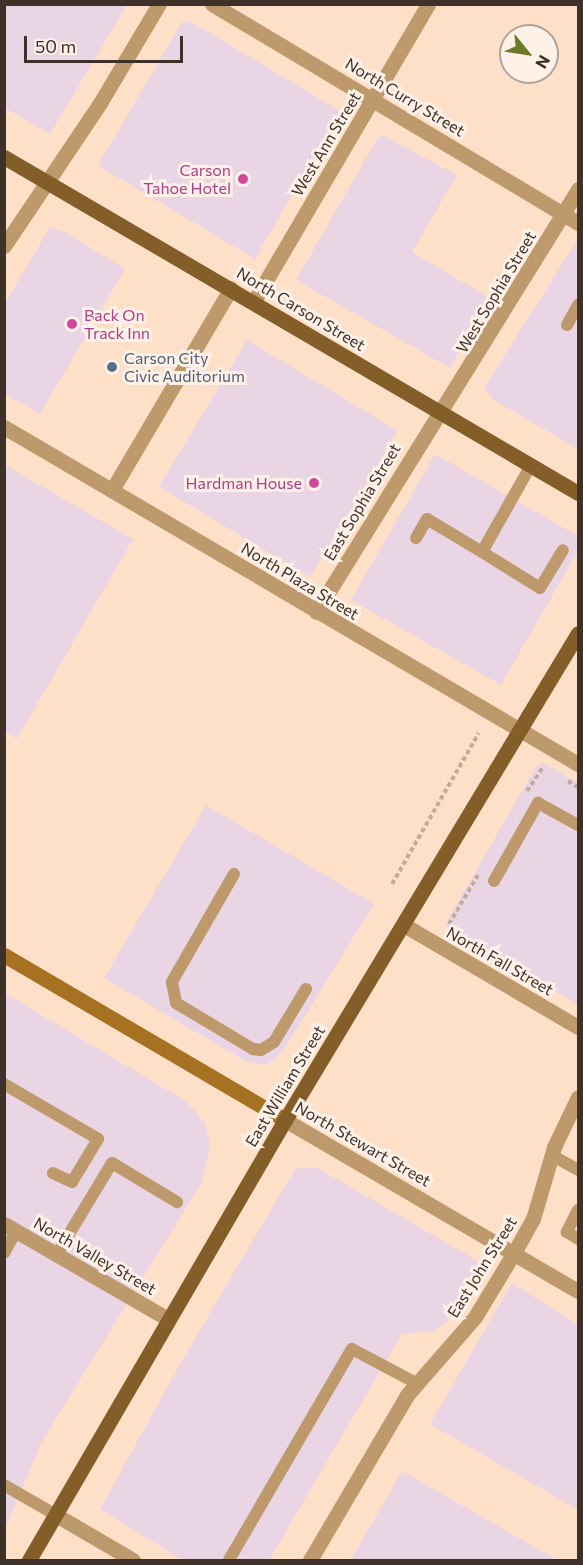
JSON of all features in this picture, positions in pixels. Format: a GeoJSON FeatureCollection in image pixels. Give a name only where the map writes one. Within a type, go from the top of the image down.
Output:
{"type":"FeatureCollection","features":[{"type":"Feature","properties":{"kind":"main road","name":"North Carson Street"},"geometry":{"type":"LineString","coordinates":[[4,156],[579,493]]}},
{"type":"Feature","properties":{"kind":"main road","name":"East William Street"},"geometry":{"type":"LineString","coordinates":[[29,1560],[285,1120],[579,633]]}},
{"type":"Feature","properties":{"kind":"main road","name":"North Stewart Street"},"geometry":{"type":"LineString","coordinates":[[4,955],[285,1120]]}},
{"type":"Feature","properties":{"kind":"street"},"geometry":{"type":"LineString","coordinates":[[4,246],[159,4]]}},
{"type":"Feature","properties":{"kind":"street","name":"North Curry Street"},"geometry":{"type":"LineString","coordinates":[[212,4],[579,223]]}},
{"type":"Feature","properties":{"kind":"street","name":"West Ann Street"},"geometry":{"type":"LineString","coordinates":[[254,301],[428,4]]}},
{"type":"Feature","properties":{"kind":"street","name":"West Sophia Street"},"geometry":{"type":"LineString","coordinates":[[439,411],[459,386],[579,189]]}},
{"type":"Feature","properties":{"kind":"street"},"geometry":{"type":"LineString","coordinates":[[112,490],[231,288]]}},
{"type":"Feature","properties":{"kind":"street","name":"East Sophia Street"},"geometry":{"type":"LineString","coordinates":[[316,612],[439,411]]}},
{"type":"Feature","properties":{"kind":"street","name":"North Plaza Street"},"geometry":{"type":"LineString","coordinates":[[4,427],[316,612],[579,764]]}},
{"type":"Feature","properties":{"kind":"street","name":"North Fall Street"},"geometry":{"type":"LineString","coordinates":[[404,925],[579,1027]]}},
{"type":"Feature","properties":{"kind":"street","name":"East John Street"},"geometry":{"type":"LineString","coordinates":[[310,1560],[416,1383],[475,1317],[514,1251],[535,1213],[553,1156],[579,1097]]}},
{"type":"Feature","properties":{"kind":"street","name":"North Stewart Street"},"geometry":{"type":"LineString","coordinates":[[285,1120],[514,1251],[579,1291]]}},
{"type":"Feature","properties":{"kind":"street","name":"North Valley Street"},"geometry":{"type":"LineString","coordinates":[[10,1228],[168,1319]]}},
{"type":"Feature","properties":{"kind":"street"},"geometry":{"type":"LineString","coordinates":[[56,1515],[133,1560]]}},
{"type":"Feature","properties":{"kind":"lane"},"geometry":{"type":"LineString","coordinates":[[567,325],[579,305]]}},
{"type":"Feature","properties":{"kind":"lane"},"geometry":{"type":"LineString","coordinates":[[482,552],[531,465]]}},
{"type":"Feature","properties":{"kind":"lane"},"geometry":{"type":"LineString","coordinates":[[416,538],[427,519],[540,588],[563,550]]}},
{"type":"Feature","properties":{"kind":"lane"},"geometry":{"type":"LineString","coordinates":[[494,881],[538,803],[579,825]]}},
{"type":"Feature","properties":{"kind":"lane"},"geometry":{"type":"LineString","coordinates":[[234,874],[172,982],[176,1003],[253,1049],[261,1050],[274,1042],[306,989]]}},
{"type":"Feature","properties":{"kind":"lane"},"geometry":{"type":"LineString","coordinates":[[4,1084],[98,1139],[72,1182],[53,1173]]}},
{"type":"Feature","properties":{"kind":"lane"},"geometry":{"type":"LineString","coordinates":[[553,1156],[579,1170]]}},
{"type":"Feature","properties":{"kind":"lane"},"geometry":{"type":"LineString","coordinates":[[57,1254],[112,1163],[177,1202]]}},
{"type":"Feature","properties":{"kind":"lane"},"geometry":{"type":"LineString","coordinates":[[579,1210],[567,1232],[579,1239]]}},
{"type":"Feature","properties":{"kind":"lane"},"geometry":{"type":"LineString","coordinates":[[4,1253],[10,1228]]}},
{"type":"Feature","properties":{"kind":"lane"},"geometry":{"type":"LineString","coordinates":[[229,1560],[352,1349],[416,1383]]}},
{"type":"Feature","properties":{"kind":"lane"},"geometry":{"type":"LineString","coordinates":[[4,1485],[56,1515]]}},
{"type":"Feature","properties":{"kind":"path"},"geometry":{"type":"LineString","coordinates":[[392,884],[478,733]]}},
{"type":"Feature","properties":{"kind":"shaded area"},"geometry":{"type":"Polygon","coordinates":[[[5,4],[127,5],[50,134],[5,108],[5,4]]]}},
{"type":"Feature","properties":{"kind":"shaded area"},"geometry":{"type":"Polygon","coordinates":[[[182,22],[192,22],[340,111],[255,259],[102,168],[99,163],[182,22]]]}},
{"type":"Feature","properties":{"kind":"shaded area"},"geometry":{"type":"Polygon","coordinates":[[[380,134],[457,175],[412,252],[492,299],[450,368],[296,280],[380,134]]]}},
{"type":"Feature","properties":{"kind":"shaded area"},"geometry":{"type":"Polygon","coordinates":[[[50,227],[67,233],[125,269],[40,414],[5,394],[5,303],[50,227]]]}},
{"type":"Feature","properties":{"kind":"shaded area"},"geometry":{"type":"Polygon","coordinates":[[[576,242],[578,244],[578,449],[494,400],[484,388],[576,242]]]}},
{"type":"Feature","properties":{"kind":"shaded area"},"geometry":{"type":"Polygon","coordinates":[[[247,340],[398,431],[310,577],[159,487],[247,340]]]}},
{"type":"Feature","properties":{"kind":"shaded area"},"geometry":{"type":"Polygon","coordinates":[[[435,454],[578,536],[578,551],[501,685],[351,600],[435,454]]]}},
{"type":"Feature","properties":{"kind":"shaded area"},"geometry":{"type":"Polygon","coordinates":[[[5,465],[133,539],[17,739],[4,731],[5,465]]]}},
{"type":"Feature","properties":{"kind":"shaded area"},"geometry":{"type":"Polygon","coordinates":[[[544,763],[578,783],[578,1004],[451,932],[445,924],[536,767],[544,763]]]}},
{"type":"Feature","properties":{"kind":"shaded area"},"geometry":{"type":"Polygon","coordinates":[[[206,805],[374,904],[282,1053],[267,1065],[247,1062],[104,978],[206,805]]]}},
{"type":"Feature","properties":{"kind":"shaded area"},"geometry":{"type":"Polygon","coordinates":[[[5,993],[187,1102],[205,1123],[210,1146],[202,1182],[41,1443],[5,1530],[5,993]]]}},
{"type":"Feature","properties":{"kind":"shaded area"},"geometry":{"type":"Polygon","coordinates":[[[316,1167],[476,1260],[479,1269],[448,1320],[434,1331],[402,1334],[269,1560],[182,1560],[100,1509],[184,1357],[295,1169],[316,1167]]]}},
{"type":"Feature","properties":{"kind":"shaded area"},"geometry":{"type":"Polygon","coordinates":[[[512,1283],[578,1325],[578,1510],[430,1424],[512,1283]]]}},
{"type":"Feature","properties":{"kind":"shaded area"},"geometry":{"type":"Polygon","coordinates":[[[402,1471],[538,1549],[558,1560],[351,1560],[402,1471]]]}},
{"type":"Feature","properties":{"kind":"place","name":"Carson Tahoe Hotel"},"geometry":{"type":"Point","coordinates":[243,179]}},
{"type":"Feature","properties":{"kind":"place","name":"Back On Track Inn"},"geometry":{"type":"Point","coordinates":[72,324]}},
{"type":"Feature","properties":{"kind":"place","name":"Carson City Civic Auditorium"},"geometry":{"type":"Point","coordinates":[112,367]}},
{"type":"Feature","properties":{"kind":"place","name":"Hardman House"},"geometry":{"type":"Point","coordinates":[314,483]}}]}
